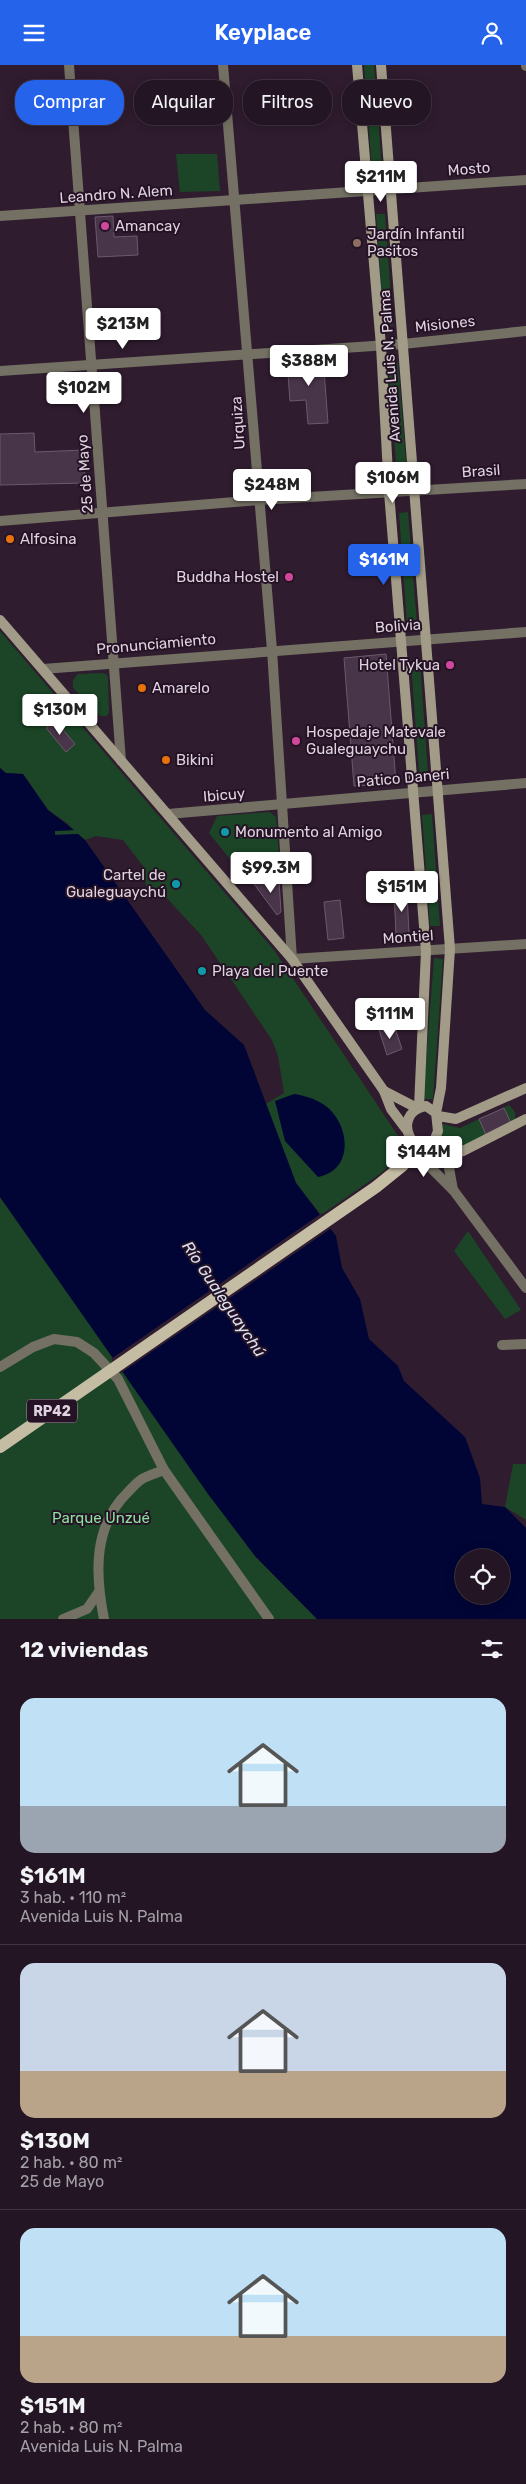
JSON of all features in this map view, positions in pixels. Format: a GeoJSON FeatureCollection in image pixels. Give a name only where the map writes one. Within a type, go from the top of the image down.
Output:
{"type":"FeatureCollection","features":[{"type":"Feature","properties":{"kind":"main road","name":"Avenida Luis N. Palma"},"geometry":{"type":"LineString","coordinates":[[357,65],[381,345],[400,641],[426,951],[418,1108]]}},
{"type":"Feature","properties":{"kind":"main road","name":"Avenida Luis N. Palma"},"geometry":{"type":"LineString","coordinates":[[381,65],[450,949],[441,1088],[437,1114]]}},
{"type":"Feature","properties":{"kind":"main road"},"geometry":{"type":"LineString","coordinates":[[0,620],[292,959],[384,1091],[391,1109],[406,1129],[412,1143],[460,1152],[526,1119]]}},
{"type":"Feature","properties":{"kind":"main road"},"geometry":{"type":"LineString","coordinates":[[406,1129],[408,1118],[418,1108],[426,1106],[437,1114],[456,1119],[526,1088]]}},
{"type":"Feature","properties":{"kind":"main road"},"geometry":{"type":"LineString","coordinates":[[384,1091],[418,1108]]}},
{"type":"Feature","properties":{"kind":"main road"},"geometry":{"type":"LineString","coordinates":[[426,1146],[438,1131],[437,1114]]}},
{"type":"Feature","properties":{"kind":"main road","name":"RP42"},"geometry":{"type":"LineString","coordinates":[[0,1447],[376,1187],[426,1146]]}},
{"type":"Feature","properties":{"kind":"street","name":"25 de Mayo"},"geometry":{"type":"LineString","coordinates":[[69,65],[122,761]]}},
{"type":"Feature","properties":{"kind":"street","name":"Urquiza"},"geometry":{"type":"LineString","coordinates":[[223,65],[272,650],[292,959]]}},
{"type":"Feature","properties":{"kind":"street","name":"Mosto"},"geometry":{"type":"LineString","coordinates":[[234,201],[526,180]]}},
{"type":"Feature","properties":{"kind":"street","name":"Leandro N. Alem"},"geometry":{"type":"LineString","coordinates":[[0,216],[234,201]]}},
{"type":"Feature","properties":{"kind":"street","name":"Misiones"},"geometry":{"type":"LineString","coordinates":[[0,371],[403,344],[526,331]]}},
{"type":"Feature","properties":{"kind":"street","name":"Brasil"},"geometry":{"type":"LineString","coordinates":[[0,521],[259,500],[526,483]]}},
{"type":"Feature","properties":{"kind":"street","name":"Bolivia"},"geometry":{"type":"LineString","coordinates":[[272,650],[526,632]]}},
{"type":"Feature","properties":{"kind":"street","name":"Pronunciamiento"},"geometry":{"type":"LineString","coordinates":[[43,669],[272,650]]}},
{"type":"Feature","properties":{"kind":"street","name":"Patico Daneri"},"geometry":{"type":"LineString","coordinates":[[282,805],[526,783]]}},
{"type":"Feature","properties":{"kind":"street","name":"Ibicuy"},"geometry":{"type":"LineString","coordinates":[[168,815],[282,805]]}},
{"type":"Feature","properties":{"kind":"street","name":"Montiel"},"geometry":{"type":"LineString","coordinates":[[292,959],[526,944]]}},
{"type":"Feature","properties":{"kind":"street"},"geometry":{"type":"LineString","coordinates":[[426,1146],[432,1168],[454,1191],[526,1289]]}},
{"type":"Feature","properties":{"kind":"street"},"geometry":{"type":"LineString","coordinates":[[454,1191],[449,1168],[460,1152]]}},
{"type":"Feature","properties":{"kind":"street"},"geometry":{"type":"LineString","coordinates":[[0,1367],[33,1347],[54,1339],[77,1342],[94,1353],[118,1379],[164,1471],[269,1619]]}},
{"type":"Feature","properties":{"kind":"street"},"geometry":{"type":"LineString","coordinates":[[502,1345],[526,1344]]}},
{"type":"Feature","properties":{"kind":"street"},"geometry":{"type":"LineString","coordinates":[[0,1361],[12,1360]]}},
{"type":"Feature","properties":{"kind":"street"},"geometry":{"type":"LineString","coordinates":[[104,1619],[98,1593],[98,1562],[104,1527],[116,1504],[141,1479],[164,1471]]}},
{"type":"Feature","properties":{"kind":"street"},"geometry":{"type":"LineString","coordinates":[[63,1619],[87,1609],[98,1593]]}},
{"type":"Feature","properties":{"kind":"green space"},"geometry":{"type":"Polygon","coordinates":[[[364,65],[374,65],[375,80],[365,80],[364,65]]]}},
{"type":"Feature","properties":{"kind":"green space"},"geometry":{"type":"Polygon","coordinates":[[[369,125],[379,125],[382,169],[372,170],[369,125]]]}},
{"type":"Feature","properties":{"kind":"green space"},"geometry":{"type":"Polygon","coordinates":[[[176,154],[217,154],[220,191],[180,192],[176,154]]]}},
{"type":"Feature","properties":{"kind":"green space"},"geometry":{"type":"Polygon","coordinates":[[[376,214],[385,214],[393,326],[384,326],[376,214]]]}},
{"type":"Feature","properties":{"kind":"green space"},"geometry":{"type":"Polygon","coordinates":[[[398,362],[407,474],[397,475],[388,363],[398,362]]]}},
{"type":"Feature","properties":{"kind":"green space"},"geometry":{"type":"Polygon","coordinates":[[[408,512],[417,624],[407,625],[399,513],[408,512]]]}},
{"type":"Feature","properties":{"kind":"green space"},"geometry":{"type":"Polygon","coordinates":[[[0,631],[274,950],[400,1139],[397,1159],[380,1174],[321,1215],[296,1183],[266,1104],[284,1093],[278,1056],[272,1040],[201,935],[162,893],[146,886],[143,866],[123,840],[96,836],[85,840],[78,834],[55,835],[55,831],[73,830],[67,823],[48,810],[23,774],[5,773],[0,768],[0,631]]]}},
{"type":"Feature","properties":{"kind":"green space"},"geometry":{"type":"Polygon","coordinates":[[[411,662],[420,662],[428,773],[419,774],[411,662]]]}},
{"type":"Feature","properties":{"kind":"green space"},"geometry":{"type":"Polygon","coordinates":[[[78,674],[106,674],[108,678],[109,713],[106,716],[100,716],[73,688],[73,680],[78,674]]]}},
{"type":"Feature","properties":{"kind":"green space"},"geometry":{"type":"Polygon","coordinates":[[[270,812],[276,817],[281,880],[250,884],[209,833],[217,816],[270,812]]]}},
{"type":"Feature","properties":{"kind":"green space"},"geometry":{"type":"Polygon","coordinates":[[[432,814],[440,926],[430,926],[422,815],[432,814]]]}},
{"type":"Feature","properties":{"kind":"green space"},"geometry":{"type":"Polygon","coordinates":[[[434,958],[443,959],[433,1099],[423,1099],[434,958]]]}},
{"type":"Feature","properties":{"kind":"green space"},"geometry":{"type":"Polygon","coordinates":[[[509,1105],[515,1112],[515,1120],[464,1146],[440,1142],[443,1124],[460,1128],[509,1105]]]}},
{"type":"Feature","properties":{"kind":"green space","name":"Parque Unzué"},"geometry":{"type":"Polygon","coordinates":[[[0,1197],[255,1556],[317,1619],[0,1619],[0,1197]]]}},
{"type":"Feature","properties":{"kind":"green space"},"geometry":{"type":"Polygon","coordinates":[[[468,1231],[521,1310],[505,1319],[454,1251],[468,1231]]]}},
{"type":"Feature","properties":{"kind":"green space"},"geometry":{"type":"Polygon","coordinates":[[[513,1464],[526,1464],[526,1520],[505,1507],[513,1464]]]}},
{"type":"Feature","properties":{"kind":"water","name":"Río Gualeguaychú"},"geometry":{"type":"Polygon","coordinates":[[[0,768],[6,773],[23,774],[48,810],[74,830],[55,831],[55,835],[78,834],[85,840],[205,1010],[244,1045],[296,1183],[336,1236],[342,1268],[360,1299],[369,1339],[398,1366],[404,1381],[465,1437],[480,1478],[482,1504],[505,1507],[526,1528],[526,1619],[317,1619],[255,1556],[208,1494],[0,1197],[0,768]]]}},
{"type":"Feature","properties":{"kind":"water"},"geometry":{"type":"Polygon","coordinates":[[[294,1094],[311,1098],[323,1104],[335,1115],[340,1125],[344,1136],[345,1147],[343,1157],[338,1166],[330,1173],[318,1177],[285,1141],[275,1101],[294,1094]]]}},
{"type":"Feature","properties":{"kind":"pier"},"geometry":{"type":"Polygon","coordinates":[[[322,1213],[333,1227],[121,1373],[111,1359],[322,1213]]]}},
{"type":"Feature","properties":{"kind":"building"},"geometry":{"type":"Polygon","coordinates":[[[113,216],[114,237],[137,236],[138,255],[98,257],[95,217],[113,216]]]}},
{"type":"Feature","properties":{"kind":"building"},"geometry":{"type":"Polygon","coordinates":[[[323,357],[328,423],[308,424],[306,400],[290,401],[287,360],[323,357]]]}},
{"type":"Feature","properties":{"kind":"building"},"geometry":{"type":"Polygon","coordinates":[[[34,433],[35,452],[84,450],[85,483],[0,485],[0,434],[34,433]]]}},
{"type":"Feature","properties":{"kind":"building"},"geometry":{"type":"Polygon","coordinates":[[[386,654],[396,783],[354,786],[344,658],[386,654]]]}},
{"type":"Feature","properties":{"kind":"building"},"geometry":{"type":"Polygon","coordinates":[[[55,720],[75,744],[66,752],[46,728],[55,720]]]}},
{"type":"Feature","properties":{"kind":"building"},"geometry":{"type":"Polygon","coordinates":[[[279,880],[281,912],[277,915],[254,884],[279,880]]]}},
{"type":"Feature","properties":{"kind":"building"},"geometry":{"type":"Polygon","coordinates":[[[407,892],[409,934],[396,934],[394,893],[407,892]]]}},
{"type":"Feature","properties":{"kind":"building"},"geometry":{"type":"Polygon","coordinates":[[[340,900],[344,938],[328,940],[324,902],[340,900]]]}},
{"type":"Feature","properties":{"kind":"building"},"geometry":{"type":"Polygon","coordinates":[[[394,1025],[402,1049],[387,1055],[379,1030],[394,1025]]]}},
{"type":"Feature","properties":{"kind":"building"},"geometry":{"type":"Polygon","coordinates":[[[504,1108],[511,1123],[486,1135],[479,1119],[504,1108]]]}},
{"type":"Feature","properties":{"kind":"place","name":"Amancay"},"geometry":{"type":"Point","coordinates":[105,226]}},
{"type":"Feature","properties":{"kind":"place","name":"Jardín Infantil Pasitos"},"geometry":{"type":"Point","coordinates":[357,243]}},
{"type":"Feature","properties":{"kind":"place","name":"Alfosina"},"geometry":{"type":"Point","coordinates":[10,539]}},
{"type":"Feature","properties":{"kind":"place","name":"Buddha Hostel"},"geometry":{"type":"Point","coordinates":[289,577]}},
{"type":"Feature","properties":{"kind":"place","name":"Hotel Tykua"},"geometry":{"type":"Point","coordinates":[450,665]}},
{"type":"Feature","properties":{"kind":"place","name":"Amarelo"},"geometry":{"type":"Point","coordinates":[142,688]}},
{"type":"Feature","properties":{"kind":"place","name":"Hospedaje Matevale Gualeguaychu"},"geometry":{"type":"Point","coordinates":[296,741]}},
{"type":"Feature","properties":{"kind":"place","name":"Bikini"},"geometry":{"type":"Point","coordinates":[166,760]}},
{"type":"Feature","properties":{"kind":"place","name":"Monumento al Amigo"},"geometry":{"type":"Point","coordinates":[225,832]}},
{"type":"Feature","properties":{"kind":"place","name":"Cartel de Gualeguaychú"},"geometry":{"type":"Point","coordinates":[176,884]}},
{"type":"Feature","properties":{"kind":"place","name":"Playa del Puente"},"geometry":{"type":"Point","coordinates":[202,971]}}]}
